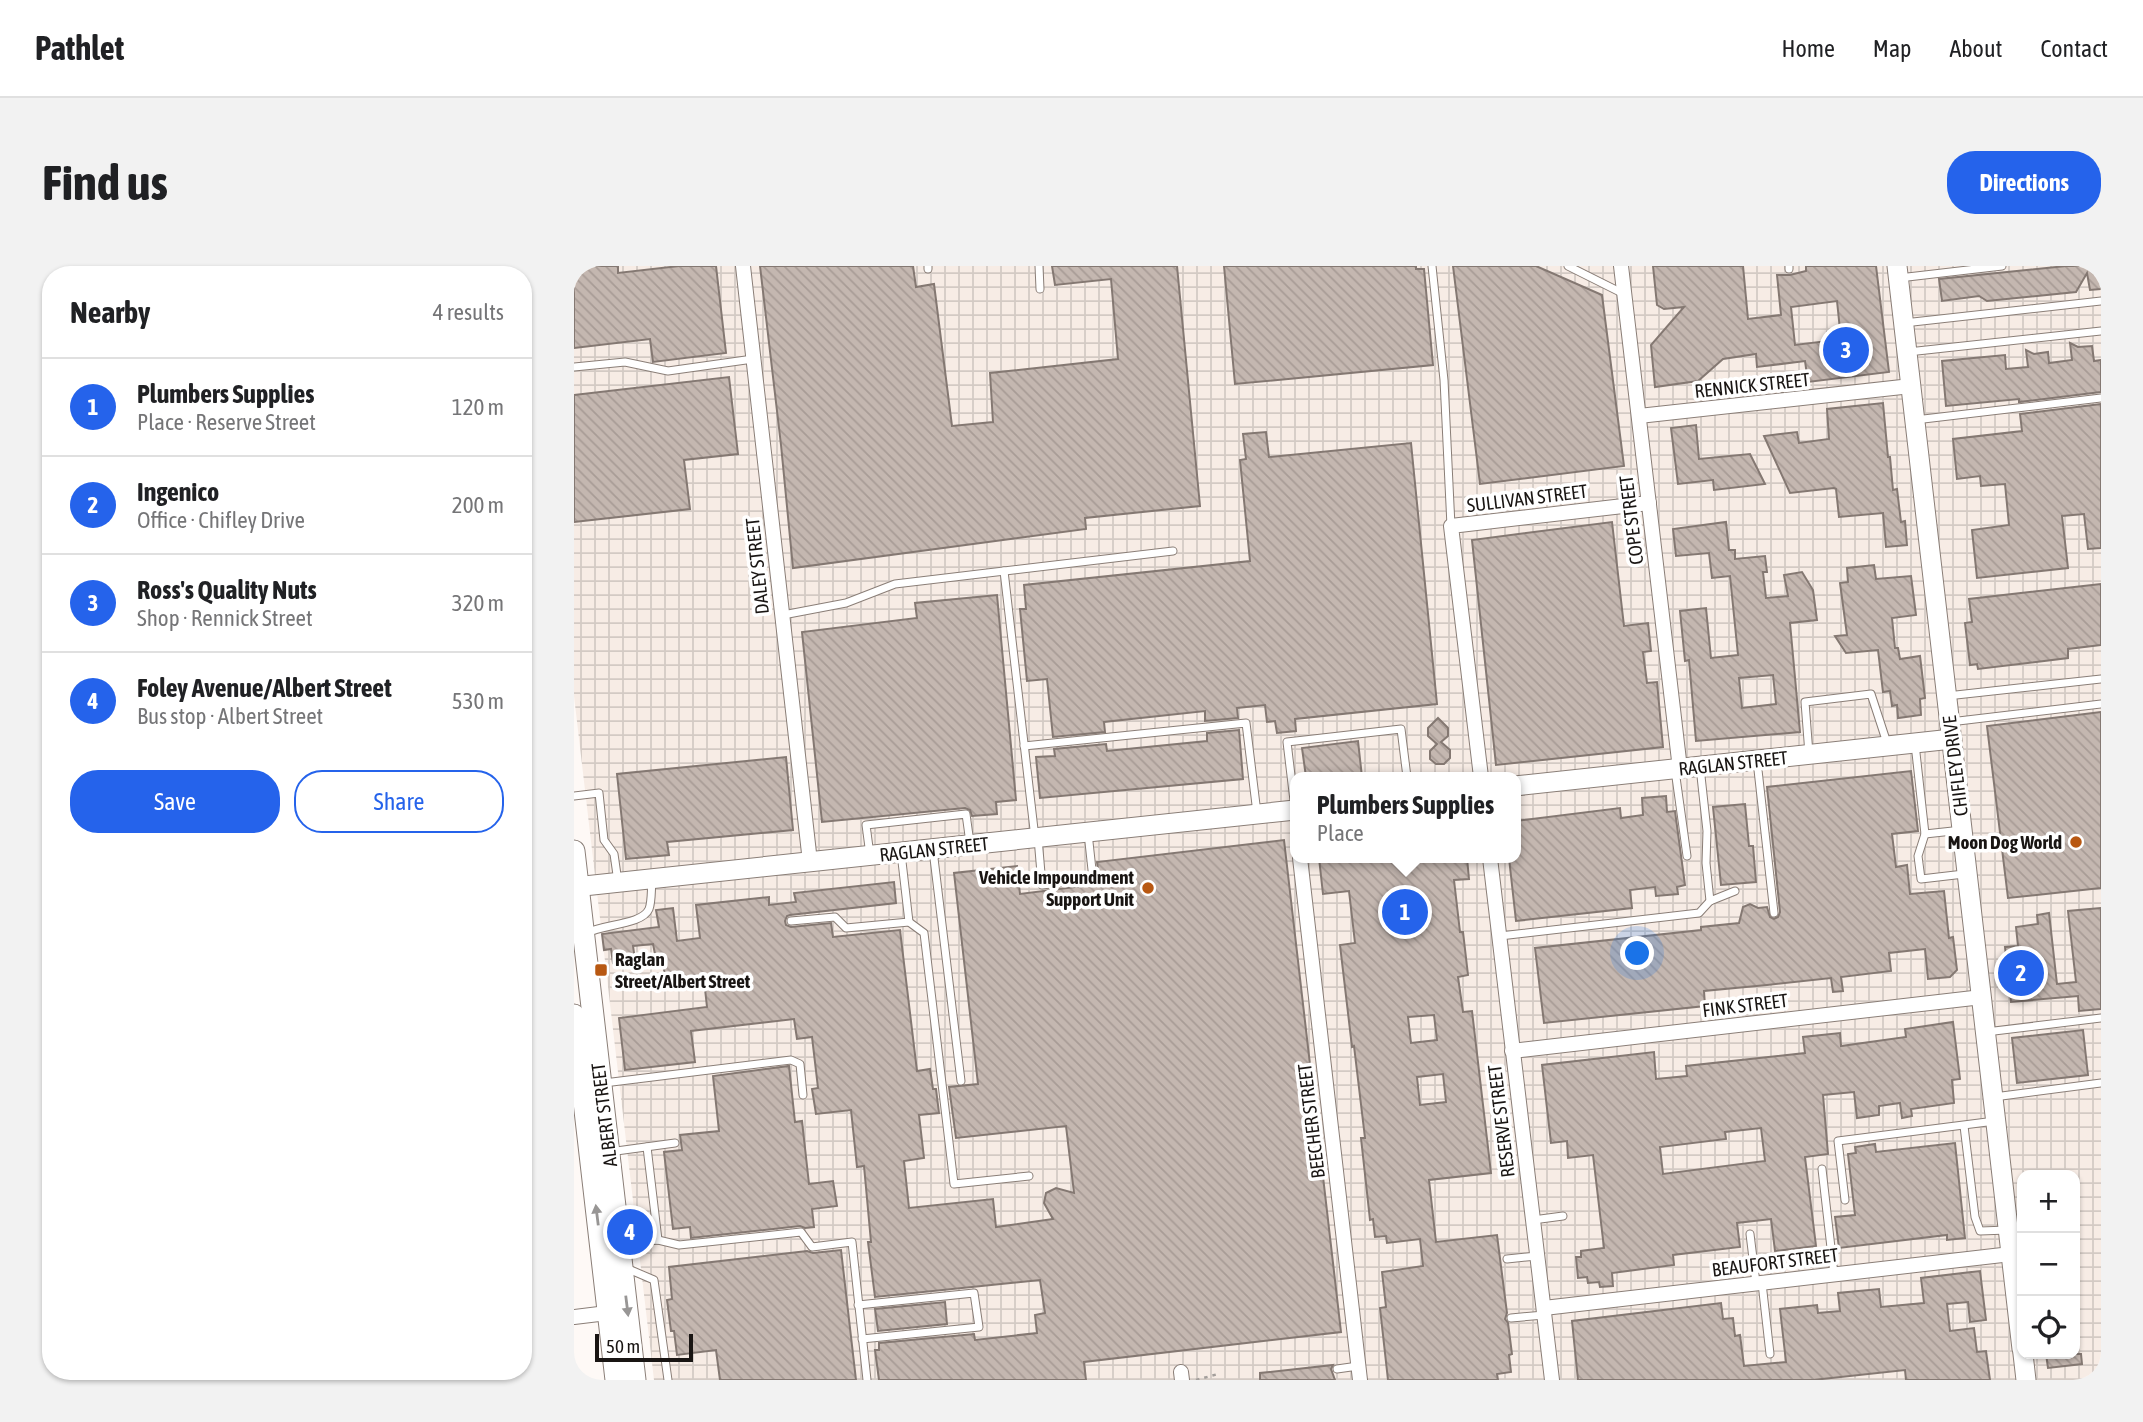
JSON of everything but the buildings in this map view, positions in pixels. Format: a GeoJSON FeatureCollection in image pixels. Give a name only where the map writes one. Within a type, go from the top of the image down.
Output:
{"type":"FeatureCollection","features":[{"type":"Feature","properties":{"kind":"main road","name":"ALBERT STREET"},"geometry":{"type":"LineString","coordinates":[[574,850],[576,887],[584,935],[592,1085],[591,1152],[615,1380]]}},
{"type":"Feature","properties":{"kind":"main road","name":"ALBERT STREET"},"geometry":{"type":"LineString","coordinates":[[574,1015],[575,1038],[592,1085]]}},
{"type":"Feature","properties":{"kind":"main road","name":"ALBERT STREET"},"geometry":{"type":"LineString","coordinates":[[591,1152],[620,1244],[635,1380]]}},
{"type":"Feature","properties":{"kind":"street","name":"DALEY STREET"},"geometry":{"type":"LineString","coordinates":[[743,266],[810,862]]}},
{"type":"Feature","properties":{"kind":"street","name":"COPE STREET"},"geometry":{"type":"LineString","coordinates":[[1621,266],[1678,769]]}},
{"type":"Feature","properties":{"kind":"street","name":"CHIFLEY DRIVE"},"geometry":{"type":"LineString","coordinates":[[1898,272],[2017,1303]]}},
{"type":"Feature","properties":{"kind":"street","name":"RENNICK STREET"},"geometry":{"type":"LineString","coordinates":[[1639,416],[1911,386]]}},
{"type":"Feature","properties":{"kind":"street","name":"SULLIVAN STREET"},"geometry":{"type":"LineString","coordinates":[[1451,526],[1649,503]]}},
{"type":"Feature","properties":{"kind":"street"},"geometry":{"type":"LineString","coordinates":[[1451,526],[1480,772]]}},
{"type":"Feature","properties":{"kind":"street","name":"RAGLAN STREET"},"geometry":{"type":"LineString","coordinates":[[1521,785],[1915,743],[1951,731]]}},
{"type":"Feature","properties":{"kind":"street","name":"RAGLAN STREET"},"geometry":{"type":"LineString","coordinates":[[576,887],[1290,811]]}},
{"type":"Feature","properties":{"kind":"street","name":"BEECHER STREET"},"geometry":{"type":"LineString","coordinates":[[1301,863],[1359,1373]]}},
{"type":"Feature","properties":{"kind":"street","name":"RESERVE STREET"},"geometry":{"type":"LineString","coordinates":[[1491,863],[1552,1380]]}},
{"type":"Feature","properties":{"kind":"street","name":"FINK STREET"},"geometry":{"type":"LineString","coordinates":[[1512,1051],[1982,997]]}},
{"type":"Feature","properties":{"kind":"street","name":"BEAUFORT STREET"},"geometry":{"type":"LineString","coordinates":[[1544,1311],[2011,1254]]}},
{"type":"Feature","properties":{"kind":"street"},"geometry":{"type":"LineString","coordinates":[[574,1317],[607,1314]]}},
{"type":"Feature","properties":{"kind":"street","name":"CHIFLEY DRIVE"},"geometry":{"type":"LineString","coordinates":[[2024,1359],[2026,1380]]}},
{"type":"Feature","properties":{"kind":"lane"},"geometry":{"type":"LineString","coordinates":[[1039,266],[1041,289]]}},
{"type":"Feature","properties":{"kind":"lane"},"geometry":{"type":"LineString","coordinates":[[1432,266],[1444,380],[1451,526]]}},
{"type":"Feature","properties":{"kind":"lane"},"geometry":{"type":"LineString","coordinates":[[1568,266],[1625,295]]}},
{"type":"Feature","properties":{"kind":"lane"},"geometry":{"type":"LineString","coordinates":[[1898,272],[2002,266]]}},
{"type":"Feature","properties":{"kind":"lane"},"geometry":{"type":"LineString","coordinates":[[1903,323],[2101,301]]}},
{"type":"Feature","properties":{"kind":"lane"},"geometry":{"type":"LineString","coordinates":[[1907,352],[2101,331]]}},
{"type":"Feature","properties":{"kind":"lane"},"geometry":{"type":"LineString","coordinates":[[574,367],[625,362],[668,371],[753,359]]}},
{"type":"Feature","properties":{"kind":"lane"},"geometry":{"type":"LineString","coordinates":[[1915,420],[2101,398]]}},
{"type":"Feature","properties":{"kind":"lane"},"geometry":{"type":"LineString","coordinates":[[782,615],[846,603],[895,584],[1173,551]]}},
{"type":"Feature","properties":{"kind":"lane"},"geometry":{"type":"LineString","coordinates":[[1004,571],[1042,885],[1093,879],[1088,832]]}},
{"type":"Feature","properties":{"kind":"lane"},"geometry":{"type":"LineString","coordinates":[[1947,696],[2101,679]]}},
{"type":"Feature","properties":{"kind":"lane"},"geometry":{"type":"LineString","coordinates":[[1809,755],[1805,702],[1871,694],[1888,746]]}},
{"type":"Feature","properties":{"kind":"lane"},"geometry":{"type":"LineString","coordinates":[[1951,731],[2101,704]]}},
{"type":"Feature","properties":{"kind":"lane"},"geometry":{"type":"LineString","coordinates":[[1024,747],[1246,723],[1257,814]]}},
{"type":"Feature","properties":{"kind":"lane"},"geometry":{"type":"LineString","coordinates":[[1290,772],[1287,743],[1401,729],[1406,772]]}},
{"type":"Feature","properties":{"kind":"lane"},"geometry":{"type":"LineString","coordinates":[[1915,743],[1925,834],[1918,856],[1921,879],[1967,874]]}},
{"type":"Feature","properties":{"kind":"lane"},"geometry":{"type":"LineString","coordinates":[[1756,761],[1773,913]]}},
{"type":"Feature","properties":{"kind":"lane"},"geometry":{"type":"LineString","coordinates":[[1700,766],[1707,831],[1706,863],[1710,901]]}},
{"type":"Feature","properties":{"kind":"lane"},"geometry":{"type":"LineString","coordinates":[[1678,769],[1686,856]]}},
{"type":"Feature","properties":{"kind":"lane"},"geometry":{"type":"LineString","coordinates":[[574,796],[599,793],[604,840],[614,854],[618,883]]}},
{"type":"Feature","properties":{"kind":"lane"},"geometry":{"type":"LineString","coordinates":[[870,856],[866,825],[966,814],[970,845]]}},
{"type":"Feature","properties":{"kind":"lane"},"geometry":{"type":"LineString","coordinates":[[1925,834],[1962,830]]}},
{"type":"Feature","properties":{"kind":"lane"},"geometry":{"type":"LineString","coordinates":[[933,849],[961,1081]]}},
{"type":"Feature","properties":{"kind":"lane"},"geometry":{"type":"LineString","coordinates":[[901,852],[909,922]]}},
{"type":"Feature","properties":{"kind":"lane"},"geometry":{"type":"LineString","coordinates":[[584,935],[596,928],[639,919],[648,910],[652,879]]}},
{"type":"Feature","properties":{"kind":"lane"},"geometry":{"type":"LineString","coordinates":[[1499,936],[1699,913],[1710,901],[1735,891]]}},
{"type":"Feature","properties":{"kind":"lane"},"geometry":{"type":"LineString","coordinates":[[791,921],[835,917],[846,928],[909,922],[924,933],[954,1184],[1029,1176]]}},
{"type":"Feature","properties":{"kind":"lane"},"geometry":{"type":"LineString","coordinates":[[1986,1032],[2101,1018]]}},
{"type":"Feature","properties":{"kind":"lane"},"geometry":{"type":"LineString","coordinates":[[592,1085],[792,1060],[800,1064],[803,1095]]}},
{"type":"Feature","properties":{"kind":"lane"},"geometry":{"type":"LineString","coordinates":[[1993,1097],[2101,1083]]}},
{"type":"Feature","properties":{"kind":"lane"},"geometry":{"type":"LineString","coordinates":[[1845,1200],[1838,1141],[1996,1121]]}},
{"type":"Feature","properties":{"kind":"lane"},"geometry":{"type":"LineString","coordinates":[[1964,1126],[1975,1217],[1980,1231],[2008,1230]]}},
{"type":"Feature","properties":{"kind":"lane"},"geometry":{"type":"LineString","coordinates":[[591,1152],[675,1143]]}},
{"type":"Feature","properties":{"kind":"lane"},"geometry":{"type":"LineString","coordinates":[[647,1147],[658,1240]]}},
{"type":"Feature","properties":{"kind":"lane"},"geometry":{"type":"LineString","coordinates":[[1822,1169],[1834,1274]]}},
{"type":"Feature","properties":{"kind":"lane"},"geometry":{"type":"LineString","coordinates":[[1533,1220],[1563,1216]]}},
{"type":"Feature","properties":{"kind":"lane"},"geometry":{"type":"LineString","coordinates":[[620,1244],[658,1240],[679,1245],[801,1232],[812,1247],[852,1242],[867,1380]]}},
{"type":"Feature","properties":{"kind":"lane"},"geometry":{"type":"LineString","coordinates":[[1750,1234],[1770,1354]]}},
{"type":"Feature","properties":{"kind":"lane"},"geometry":{"type":"LineString","coordinates":[[1507,1259],[1537,1255]]}},
{"type":"Feature","properties":{"kind":"lane"},"geometry":{"type":"LineString","coordinates":[[622,1266],[654,1280],[668,1380]]}},
{"type":"Feature","properties":{"kind":"lane"},"geometry":{"type":"LineString","coordinates":[[858,1305],[974,1293],[979,1326],[862,1339]]}},
{"type":"Feature","properties":{"kind":"lane"},"geometry":{"type":"LineString","coordinates":[[1511,1318],[1544,1311]]}},
{"type":"Feature","properties":{"kind":"lane"},"geometry":{"type":"LineString","coordinates":[[1337,1369],[1359,1373]]}},
{"type":"Feature","properties":{"kind":"path"},"geometry":{"type":"LineString","coordinates":[[1196,1380],[1218,1374]]}},
{"type":"Feature","properties":{"kind":"shaded area"},"geometry":{"type":"Polygon","coordinates":[[[574,266],[2101,266],[2101,1380],[654,1380],[574,696],[574,266]]]}},
{"type":"Feature","properties":{"kind":"place","name":"Ross's Quality Nuts"},"geometry":{"type":"Point","coordinates":[1846,350]}},
{"type":"Feature","properties":{"kind":"place","name":"Moon Dog World"},"geometry":{"type":"Point","coordinates":[2076,842]}},
{"type":"Feature","properties":{"kind":"place","name":"Vehicle Impoundment Support Unit"},"geometry":{"type":"Point","coordinates":[1148,888]}},
{"type":"Feature","properties":{"kind":"place","name":"Plumbers Supplies"},"geometry":{"type":"Point","coordinates":[1405,912]}},
{"type":"Feature","properties":{"kind":"place","name":"Raglan Street/Albert Street"},"geometry":{"type":"Point","coordinates":[601,970]}},
{"type":"Feature","properties":{"kind":"place","name":"Ingenico"},"geometry":{"type":"Point","coordinates":[2021,973]}},
{"type":"Feature","properties":{"kind":"place","name":"Foley Avenue/Albert Street"},"geometry":{"type":"Point","coordinates":[630,1232]}}]}
